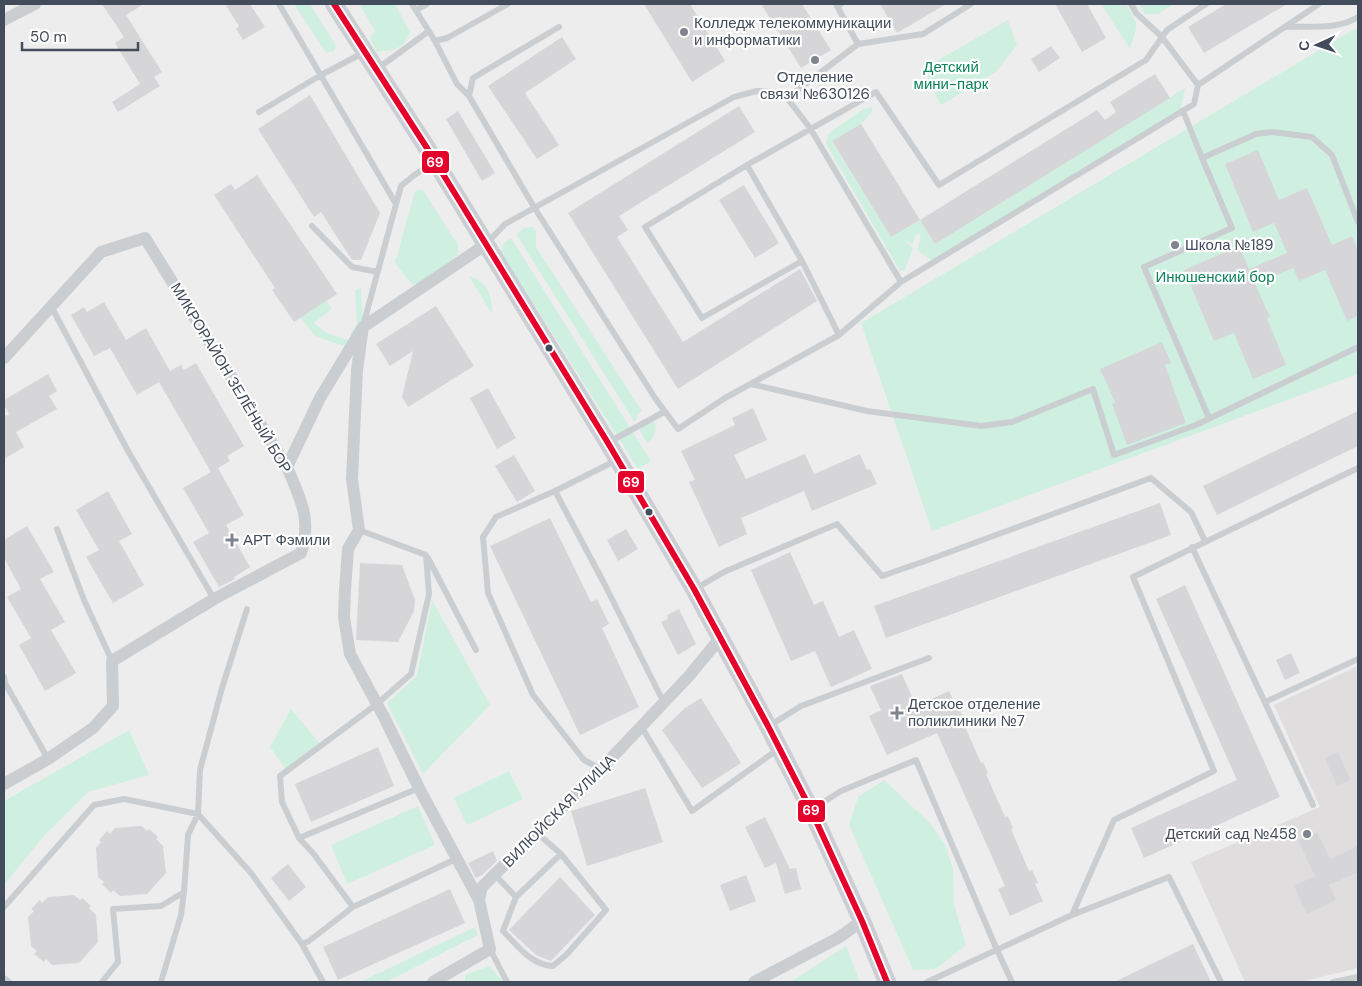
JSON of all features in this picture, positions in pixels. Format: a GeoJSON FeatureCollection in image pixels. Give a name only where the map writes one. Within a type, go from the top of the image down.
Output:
{"type":"FeatureCollection","features":[{"type":"Feature","properties":{"kind":"main road"},"geometry":{"type":"LineString","coordinates":[[334,4],[435,162],[608,443],[694,589],[811,810],[887,982]]}},
{"type":"Feature","properties":{"kind":"street"},"geometry":{"type":"LineString","coordinates":[[4,20],[35,4]]}},
{"type":"Feature","properties":{"kind":"street","name":"МИКРОРАЙОН ЗЕЛЁНЫЙ БОР"},"geometry":{"type":"LineString","coordinates":[[4,358],[101,252],[145,238],[287,467],[303,506],[306,526],[305,541],[301,553],[214,599],[112,661]]}},
{"type":"Feature","properties":{"kind":"street"},"geometry":{"type":"LineString","coordinates":[[287,467],[320,398],[363,327],[485,245]]}},
{"type":"Feature","properties":{"kind":"street"},"geometry":{"type":"LineString","coordinates":[[363,327],[357,370],[352,479],[359,530],[348,549],[344,618],[350,654],[479,900],[490,949],[434,982]]}},
{"type":"Feature","properties":{"kind":"street","name":"ВИЛЮЙСКАЯ УЛИЦА"},"geometry":{"type":"LineString","coordinates":[[479,900],[482,887],[664,703],[721,637]]}},
{"type":"Feature","properties":{"kind":"street"},"geometry":{"type":"LineString","coordinates":[[4,784],[48,760],[93,728],[113,706],[112,661]]}},
{"type":"Feature","properties":{"kind":"street"},"geometry":{"type":"LineString","coordinates":[[754,982],[838,938],[862,922]]}},
{"type":"Feature","properties":{"kind":"lane"},"geometry":{"type":"LineString","coordinates":[[279,4],[396,204]]}},
{"type":"Feature","properties":{"kind":"lane"},"geometry":{"type":"LineString","coordinates":[[427,4],[414,7],[435,41],[457,84],[469,96],[534,207],[664,412],[678,429],[725,398],[839,335],[901,282],[1194,104],[1198,85],[1319,4]]}},
{"type":"Feature","properties":{"kind":"lane"},"geometry":{"type":"LineString","coordinates":[[435,41],[447,38],[508,4]]}},
{"type":"Feature","properties":{"kind":"lane"},"geometry":{"type":"LineString","coordinates":[[841,4],[837,6],[858,44]]}},
{"type":"Feature","properties":{"kind":"lane"},"geometry":{"type":"LineString","coordinates":[[787,98],[858,44],[923,34],[971,4]]}},
{"type":"Feature","properties":{"kind":"lane"},"geometry":{"type":"LineString","coordinates":[[1131,4],[1136,13],[1162,37],[1198,85]]}},
{"type":"Feature","properties":{"kind":"lane"},"geometry":{"type":"LineString","coordinates":[[802,261],[702,318],[645,227],[810,128],[876,92],[938,185],[1146,60],[1167,30],[1206,4]]}},
{"type":"Feature","properties":{"kind":"lane"},"geometry":{"type":"LineString","coordinates":[[1285,27],[1331,26],[1358,17]]}},
{"type":"Feature","properties":{"kind":"lane"},"geometry":{"type":"LineString","coordinates":[[469,96],[473,78],[559,26]]}},
{"type":"Feature","properties":{"kind":"lane"},"geometry":{"type":"LineString","coordinates":[[376,70],[429,31]]}},
{"type":"Feature","properties":{"kind":"lane"},"geometry":{"type":"LineString","coordinates":[[259,112],[321,75],[365,52]]}},
{"type":"Feature","properties":{"kind":"lane"},"geometry":{"type":"LineString","coordinates":[[485,245],[505,224],[734,97],[757,91],[777,92],[787,98],[810,128],[901,282]]}},
{"type":"Feature","properties":{"kind":"lane"},"geometry":{"type":"LineString","coordinates":[[1183,111],[1232,228],[1144,267],[1209,418]]}},
{"type":"Feature","properties":{"kind":"lane"},"geometry":{"type":"LineString","coordinates":[[1202,158],[1256,134],[1272,132],[1312,137],[1332,155],[1358,222]]}},
{"type":"Feature","properties":{"kind":"lane"},"geometry":{"type":"LineString","coordinates":[[363,327],[401,186],[435,162]]}},
{"type":"Feature","properties":{"kind":"lane"},"geometry":{"type":"LineString","coordinates":[[747,165],[802,261],[839,335]]}},
{"type":"Feature","properties":{"kind":"lane"},"geometry":{"type":"LineString","coordinates":[[312,226],[352,266],[378,272]]}},
{"type":"Feature","properties":{"kind":"lane"},"geometry":{"type":"LineString","coordinates":[[51,306],[128,451],[214,599]]}},
{"type":"Feature","properties":{"kind":"lane"},"geometry":{"type":"LineString","coordinates":[[751,384],[867,411],[981,426],[1012,422],[1093,389],[1114,455],[1196,425],[1358,347]]}},
{"type":"Feature","properties":{"kind":"lane"},"geometry":{"type":"LineString","coordinates":[[608,443],[664,412]]}},
{"type":"Feature","properties":{"kind":"lane"},"geometry":{"type":"LineString","coordinates":[[601,768],[584,760],[533,695],[488,593],[483,537],[496,517],[618,460]]}},
{"type":"Feature","properties":{"kind":"lane"},"geometry":{"type":"LineString","coordinates":[[1072,915],[1114,820],[1214,771],[1133,577],[1358,468]]}},
{"type":"Feature","properties":{"kind":"lane"},"geometry":{"type":"LineString","coordinates":[[694,589],[724,572],[837,524],[882,576],[1151,478],[1191,512],[1205,541]]}},
{"type":"Feature","properties":{"kind":"lane"},"geometry":{"type":"LineString","coordinates":[[555,491],[664,703]]}},
{"type":"Feature","properties":{"kind":"lane"},"geometry":{"type":"LineString","coordinates":[[57,529],[84,600],[112,661]]}},
{"type":"Feature","properties":{"kind":"lane"},"geometry":{"type":"LineString","coordinates":[[359,530],[426,555],[476,650]]}},
{"type":"Feature","properties":{"kind":"lane"},"geometry":{"type":"LineString","coordinates":[[1192,548],[1313,805]]}},
{"type":"Feature","properties":{"kind":"lane"},"geometry":{"type":"LineString","coordinates":[[352,908],[313,853],[299,838],[282,802],[280,776],[377,704],[411,674],[429,594],[426,555]]}},
{"type":"Feature","properties":{"kind":"lane"},"geometry":{"type":"LineString","coordinates":[[161,982],[181,915],[188,835],[198,814],[200,770],[222,688],[247,609]]}},
{"type":"Feature","properties":{"kind":"lane"},"geometry":{"type":"LineString","coordinates":[[768,726],[801,706],[929,658]]}},
{"type":"Feature","properties":{"kind":"lane"},"geometry":{"type":"LineString","coordinates":[[1265,702],[1358,659]]}},
{"type":"Feature","properties":{"kind":"lane"},"geometry":{"type":"LineString","coordinates":[[4,677],[5,683],[48,760]]}},
{"type":"Feature","properties":{"kind":"lane"},"geometry":{"type":"LineString","coordinates":[[641,726],[692,811],[779,749]]}},
{"type":"Feature","properties":{"kind":"lane"},"geometry":{"type":"LineString","coordinates":[[811,810],[841,791],[916,760],[1012,982]]}},
{"type":"Feature","properties":{"kind":"lane"},"geometry":{"type":"LineString","coordinates":[[299,838],[419,788]]}},
{"type":"Feature","properties":{"kind":"lane"},"geometry":{"type":"LineString","coordinates":[[4,907],[94,806],[124,799],[198,814],[251,873],[302,944],[323,982]]}},
{"type":"Feature","properties":{"kind":"lane"},"geometry":{"type":"LineString","coordinates":[[537,833],[561,854],[606,910],[553,966],[542,966],[528,956],[504,931],[516,897],[561,854]]}},
{"type":"Feature","properties":{"kind":"lane"},"geometry":{"type":"LineString","coordinates":[[302,944],[309,941],[352,908],[456,859]]}},
{"type":"Feature","properties":{"kind":"lane"},"geometry":{"type":"LineString","coordinates":[[495,875],[516,897]]}},
{"type":"Feature","properties":{"kind":"lane"},"geometry":{"type":"LineString","coordinates":[[927,982],[1072,915],[1169,877],[1221,982]]}},
{"type":"Feature","properties":{"kind":"lane"},"geometry":{"type":"LineString","coordinates":[[102,982],[118,962],[113,910],[161,906],[184,892]]}},
{"type":"Feature","properties":{"kind":"lane"},"geometry":{"type":"LineString","coordinates":[[490,949],[507,982]]}},
{"type":"Feature","properties":{"kind":"lane"},"geometry":{"type":"LineString","coordinates":[[1334,982],[1358,977]]}},
{"type":"Feature","properties":{"kind":"lane"},"geometry":{"type":"LineString","coordinates":[[4,978],[8,982]]}},
{"type":"Feature","properties":{"kind":"shaded area","name":"Детский сад №458"},"geometry":{"type":"Polygon","coordinates":[[[1358,666],[1358,968],[1300,982],[1245,982],[1191,862],[1320,807],[1274,705],[1358,666]]]}},
{"type":"Feature","properties":{"kind":"green space"},"geometry":{"type":"Polygon","coordinates":[[[294,4],[310,4],[336,46],[334,51],[326,53],[294,4]]]}},
{"type":"Feature","properties":{"kind":"green space"},"geometry":{"type":"Polygon","coordinates":[[[359,4],[395,4],[410,32],[405,43],[398,48],[377,52],[370,38],[375,31],[359,4]]]}},
{"type":"Feature","properties":{"kind":"green space"},"geometry":{"type":"Polygon","coordinates":[[[1101,4],[1126,4],[1136,22],[1136,30],[1130,49],[1101,4]]]}},
{"type":"Feature","properties":{"kind":"green space"},"geometry":{"type":"Polygon","coordinates":[[[1139,4],[1174,4],[1158,14],[1145,14],[1139,4]]]}},
{"type":"Feature","properties":{"kind":"green space","name":"Детский мини-парк"},"geometry":{"type":"Polygon","coordinates":[[[1008,20],[1017,45],[996,72],[941,105],[930,85],[926,67],[1008,20]]]}},
{"type":"Feature","properties":{"kind":"green space","name":"Инюшенский бор"},"geometry":{"type":"Polygon","coordinates":[[[1358,27],[1358,374],[932,531],[861,323],[1358,27]]]}},
{"type":"Feature","properties":{"kind":"green space"},"geometry":{"type":"Polygon","coordinates":[[[1185,88],[1181,109],[932,261],[917,250],[921,236],[916,234],[913,244],[904,240],[913,248],[905,270],[900,271],[826,144],[828,134],[863,109],[871,107],[873,111],[861,124],[832,142],[891,237],[920,220],[935,244],[1185,88]]]}},
{"type":"Feature","properties":{"kind":"green space"},"geometry":{"type":"Polygon","coordinates":[[[421,189],[458,245],[458,255],[418,284],[412,284],[394,262],[414,194],[417,190],[421,189]]]}},
{"type":"Feature","properties":{"kind":"green space"},"geometry":{"type":"Polygon","coordinates":[[[525,227],[532,227],[536,231],[536,247],[642,411],[636,415],[638,418],[634,421],[516,234],[525,227]]]}},
{"type":"Feature","properties":{"kind":"green space"},"geometry":{"type":"Polygon","coordinates":[[[511,238],[651,461],[638,469],[504,257],[501,251],[504,243],[511,238]]]}},
{"type":"Feature","properties":{"kind":"green space"},"geometry":{"type":"Polygon","coordinates":[[[469,276],[481,282],[488,290],[492,314],[469,276]]]}},
{"type":"Feature","properties":{"kind":"green space"},"geometry":{"type":"Polygon","coordinates":[[[361,288],[363,324],[354,337],[350,334],[357,324],[355,290],[361,288]]]}},
{"type":"Feature","properties":{"kind":"green space"},"geometry":{"type":"Polygon","coordinates":[[[326,300],[332,309],[314,323],[326,333],[348,340],[346,347],[315,336],[300,317],[326,300]]]}},
{"type":"Feature","properties":{"kind":"green space"},"geometry":{"type":"Polygon","coordinates":[[[653,420],[656,426],[655,433],[647,443],[639,429],[653,420]]]}},
{"type":"Feature","properties":{"kind":"green space"},"geometry":{"type":"Polygon","coordinates":[[[432,600],[490,705],[423,774],[387,703],[417,676],[432,600]]]}},
{"type":"Feature","properties":{"kind":"green space"},"geometry":{"type":"Polygon","coordinates":[[[291,709],[321,745],[287,771],[270,747],[291,709]]]}},
{"type":"Feature","properties":{"kind":"green space"},"geometry":{"type":"Polygon","coordinates":[[[129,730],[149,775],[88,792],[44,836],[4,885],[4,801],[129,730]]]}},
{"type":"Feature","properties":{"kind":"green space"},"geometry":{"type":"Polygon","coordinates":[[[509,771],[523,799],[467,825],[454,798],[509,771]]]}},
{"type":"Feature","properties":{"kind":"green space"},"geometry":{"type":"Polygon","coordinates":[[[884,780],[931,824],[945,845],[953,868],[954,904],[966,945],[936,969],[913,970],[849,825],[858,797],[884,780]]]}},
{"type":"Feature","properties":{"kind":"green space"},"geometry":{"type":"Polygon","coordinates":[[[418,806],[435,845],[347,884],[331,845],[418,806]]]}},
{"type":"Feature","properties":{"kind":"green space"},"geometry":{"type":"Polygon","coordinates":[[[475,927],[478,935],[386,982],[360,982],[475,927]]]}},
{"type":"Feature","properties":{"kind":"green space"},"geometry":{"type":"Polygon","coordinates":[[[846,946],[860,982],[790,982],[846,946]]]}},
{"type":"Feature","properties":{"kind":"green space"},"geometry":{"type":"Polygon","coordinates":[[[489,966],[503,981],[465,982],[465,975],[489,966]]]}},
{"type":"Feature","properties":{"kind":"building"},"geometry":{"type":"Polygon","coordinates":[[[102,4],[144,4],[126,15],[162,72],[154,77],[160,86],[118,112],[112,102],[140,84],[115,43],[124,37],[102,4]]]}},
{"type":"Feature","properties":{"kind":"building"},"geometry":{"type":"Polygon","coordinates":[[[225,4],[250,4],[265,27],[243,40],[236,29],[239,26],[225,4]]]}},
{"type":"Feature","properties":{"kind":"building","name":"Колледж телекоммуникации и информатики"},"geometry":{"type":"Polygon","coordinates":[[[644,4],[690,4],[725,61],[692,82],[644,4]]]}},
{"type":"Feature","properties":{"kind":"building","name":"Колледж телекоммуникации и информатики"},"geometry":{"type":"Polygon","coordinates":[[[761,4],[802,4],[831,50],[801,68],[761,4]]]}},
{"type":"Feature","properties":{"kind":"building"},"geometry":{"type":"Polygon","coordinates":[[[880,4],[946,4],[897,33],[880,4]]]}},
{"type":"Feature","properties":{"kind":"building"},"geometry":{"type":"Polygon","coordinates":[[[1055,4],[1087,4],[1106,38],[1082,52],[1055,4]]]}},
{"type":"Feature","properties":{"kind":"building"},"geometry":{"type":"Polygon","coordinates":[[[1226,4],[1287,4],[1204,53],[1188,27],[1226,4]]]}},
{"type":"Feature","properties":{"kind":"building"},"geometry":{"type":"Polygon","coordinates":[[[562,37],[576,59],[525,93],[559,145],[537,159],[488,86],[562,37]]]}},
{"type":"Feature","properties":{"kind":"building"},"geometry":{"type":"Polygon","coordinates":[[[1051,46],[1060,58],[1039,72],[1031,59],[1051,46]]]}},
{"type":"Feature","properties":{"kind":"building"},"geometry":{"type":"Polygon","coordinates":[[[1155,74],[1170,98],[935,244],[920,220],[1097,110],[1105,120],[1116,112],[1110,102],[1155,74]]]}},
{"type":"Feature","properties":{"kind":"building"},"geometry":{"type":"Polygon","coordinates":[[[310,95],[380,213],[361,260],[352,260],[321,212],[314,217],[258,129],[310,95]]]}},
{"type":"Feature","properties":{"kind":"building"},"geometry":{"type":"Polygon","coordinates":[[[739,106],[755,132],[619,216],[628,230],[617,237],[683,342],[800,269],[817,301],[678,389],[568,213],[739,106]]]}},
{"type":"Feature","properties":{"kind":"building"},"geometry":{"type":"Polygon","coordinates":[[[458,111],[495,173],[482,181],[446,119],[458,111]]]}},
{"type":"Feature","properties":{"kind":"building"},"geometry":{"type":"Polygon","coordinates":[[[861,124],[920,220],[891,237],[832,141],[861,124]]]}},
{"type":"Feature","properties":{"kind":"building"},"geometry":{"type":"Polygon","coordinates":[[[1258,150],[1279,200],[1307,188],[1332,245],[1352,236],[1358,251],[1358,316],[1347,321],[1325,270],[1299,281],[1293,268],[1255,284],[1270,317],[1267,318],[1286,365],[1253,379],[1234,333],[1214,341],[1184,270],[1239,246],[1249,269],[1287,253],[1274,223],[1253,232],[1225,164],[1258,150]]]}},
{"type":"Feature","properties":{"kind":"building"},"geometry":{"type":"Polygon","coordinates":[[[257,175],[337,294],[294,322],[272,290],[275,288],[214,195],[231,184],[235,190],[257,175]]]}},
{"type":"Feature","properties":{"kind":"building"},"geometry":{"type":"Polygon","coordinates":[[[744,185],[779,243],[755,258],[719,200],[744,185]]]}},
{"type":"Feature","properties":{"kind":"building"},"geometry":{"type":"Polygon","coordinates":[[[104,302],[126,340],[146,328],[170,371],[181,365],[184,370],[196,363],[244,446],[227,456],[230,461],[218,468],[244,515],[226,525],[250,567],[234,577],[235,579],[219,587],[193,542],[209,533],[183,488],[211,472],[159,382],[137,395],[110,348],[94,356],[71,315],[84,307],[87,312],[104,302]]]}},
{"type":"Feature","properties":{"kind":"building"},"geometry":{"type":"Polygon","coordinates":[[[436,306],[474,366],[408,407],[402,397],[413,351],[390,366],[376,344],[436,306]]]}},
{"type":"Feature","properties":{"kind":"building"},"geometry":{"type":"Polygon","coordinates":[[[1162,342],[1171,363],[1165,365],[1186,423],[1127,445],[1112,404],[1115,402],[1100,369],[1162,342]]]}},
{"type":"Feature","properties":{"kind":"building"},"geometry":{"type":"Polygon","coordinates":[[[48,374],[57,391],[49,396],[57,409],[16,432],[24,447],[4,459],[4,412],[6,416],[9,414],[4,405],[4,400],[48,374]]]}},
{"type":"Feature","properties":{"kind":"building"},"geometry":{"type":"Polygon","coordinates":[[[488,388],[516,438],[497,449],[470,398],[488,388]]]}},
{"type":"Feature","properties":{"kind":"building"},"geometry":{"type":"Polygon","coordinates":[[[753,408],[767,440],[734,455],[746,479],[805,454],[814,474],[860,454],[867,470],[870,469],[877,484],[812,511],[804,491],[741,518],[747,534],[719,547],[689,482],[695,480],[681,451],[735,425],[732,418],[753,408]]]}},
{"type":"Feature","properties":{"kind":"building"},"geometry":{"type":"Polygon","coordinates":[[[1358,411],[1358,446],[1217,515],[1203,486],[1358,411]]]}},
{"type":"Feature","properties":{"kind":"building"},"geometry":{"type":"Polygon","coordinates":[[[514,455],[535,491],[517,502],[495,466],[514,455]]]}},
{"type":"Feature","properties":{"kind":"building"},"geometry":{"type":"Polygon","coordinates":[[[108,491],[132,534],[119,541],[144,585],[113,603],[86,557],[99,550],[76,510],[108,491]]]}},
{"type":"Feature","properties":{"kind":"building"},"geometry":{"type":"Polygon","coordinates":[[[1160,503],[1171,535],[886,638],[874,606],[1160,503]]]}},
{"type":"Feature","properties":{"kind":"building"},"geometry":{"type":"Polygon","coordinates":[[[550,518],[591,602],[597,599],[609,624],[602,628],[639,707],[580,735],[490,546],[550,518]]]}},
{"type":"Feature","properties":{"kind":"building"},"geometry":{"type":"Polygon","coordinates":[[[27,526],[54,572],[40,579],[65,622],[51,630],[76,673],[45,691],[19,645],[31,638],[7,597],[21,589],[4,558],[4,540],[27,526]]]}},
{"type":"Feature","properties":{"kind":"building"},"geometry":{"type":"Polygon","coordinates":[[[626,529],[638,549],[618,561],[607,540],[626,529]]]}},
{"type":"Feature","properties":{"kind":"building"},"geometry":{"type":"Polygon","coordinates":[[[790,552],[814,605],[823,601],[839,637],[854,630],[872,669],[831,687],[815,651],[791,661],[751,570],[790,552]]]}},
{"type":"Feature","properties":{"kind":"building"},"geometry":{"type":"Polygon","coordinates":[[[360,563],[402,565],[415,600],[414,611],[398,642],[356,640],[360,563]]]}},
{"type":"Feature","properties":{"kind":"building"},"geometry":{"type":"Polygon","coordinates":[[[1185,585],[1280,797],[1144,858],[1131,828],[1237,780],[1156,599],[1185,585]]]}},
{"type":"Feature","properties":{"kind":"building"},"geometry":{"type":"Polygon","coordinates":[[[679,609],[696,644],[678,655],[661,622],[668,619],[667,615],[679,609]]]}},
{"type":"Feature","properties":{"kind":"building"},"geometry":{"type":"Polygon","coordinates":[[[1291,653],[1300,673],[1285,680],[1276,660],[1291,653]]]}},
{"type":"Feature","properties":{"kind":"building"},"geometry":{"type":"Polygon","coordinates":[[[902,674],[916,706],[949,691],[956,706],[958,705],[963,717],[961,718],[981,763],[983,762],[988,773],[986,774],[1005,817],[1008,816],[1013,828],[1011,829],[1029,871],[1032,870],[1038,883],[1035,884],[1043,901],[1010,916],[998,889],[1005,886],[937,733],[887,755],[869,716],[881,710],[870,686],[902,674]]]}},
{"type":"Feature","properties":{"kind":"building"},"geometry":{"type":"Polygon","coordinates":[[[701,698],[741,763],[702,788],[662,730],[685,708],[701,698]]]}},
{"type":"Feature","properties":{"kind":"building"},"geometry":{"type":"Polygon","coordinates":[[[378,747],[394,786],[311,822],[295,784],[378,747]]]}},
{"type":"Feature","properties":{"kind":"building"},"geometry":{"type":"Polygon","coordinates":[[[1338,752],[1350,780],[1337,786],[1325,758],[1338,752]]]}},
{"type":"Feature","properties":{"kind":"building"},"geometry":{"type":"Polygon","coordinates":[[[645,788],[663,842],[587,866],[571,811],[645,788]]]}},
{"type":"Feature","properties":{"kind":"building"},"geometry":{"type":"Polygon","coordinates":[[[765,817],[790,869],[796,868],[801,889],[785,894],[776,863],[765,868],[745,827],[765,817]]]}},
{"type":"Feature","properties":{"kind":"building"},"geometry":{"type":"Polygon","coordinates":[[[142,826],[158,837],[156,839],[163,846],[166,873],[147,894],[120,896],[113,890],[111,893],[102,884],[104,882],[98,877],[96,848],[101,842],[99,840],[107,831],[110,834],[115,828],[142,826]]]}},
{"type":"Feature","properties":{"kind":"building"},"geometry":{"type":"Polygon","coordinates":[[[1317,832],[1330,859],[1358,846],[1358,872],[1329,885],[1336,900],[1307,914],[1294,886],[1315,876],[1298,840],[1317,832]]]}},
{"type":"Feature","properties":{"kind":"building"},"geometry":{"type":"Polygon","coordinates":[[[493,851],[497,861],[476,878],[468,863],[493,851]]]}},
{"type":"Feature","properties":{"kind":"building"},"geometry":{"type":"Polygon","coordinates":[[[288,864],[306,887],[289,901],[271,878],[288,864]]]}},
{"type":"Feature","properties":{"kind":"building"},"geometry":{"type":"Polygon","coordinates":[[[746,875],[756,901],[730,911],[720,885],[746,875]]]}},
{"type":"Feature","properties":{"kind":"building"},"geometry":{"type":"Polygon","coordinates":[[[560,877],[595,915],[551,961],[536,955],[509,930],[560,877]]]}},
{"type":"Feature","properties":{"kind":"building"},"geometry":{"type":"Polygon","coordinates":[[[450,889],[465,923],[338,980],[323,947],[450,889]]]}},
{"type":"Feature","properties":{"kind":"building"},"geometry":{"type":"Polygon","coordinates":[[[74,895],[80,900],[82,898],[91,906],[89,908],[96,915],[98,942],[79,963],[52,965],[46,959],[44,962],[34,954],[37,951],[31,946],[28,917],[34,911],[31,909],[40,900],[42,903],[48,897],[74,895]]]}},
{"type":"Feature","properties":{"kind":"building"},"geometry":{"type":"Polygon","coordinates":[[[1193,944],[1211,982],[1114,982],[1141,969],[1193,944]]]}},
{"type":"Feature","properties":{"kind":"transit line","name":"69"},"geometry":{"type":"LineString","coordinates":[[334,4],[427,148],[608,443],[694,589],[811,810],[862,921],[887,982]]}},
{"type":"Feature","properties":{"kind":"place","name":"Колледж телекоммуникации и информатики"},"geometry":{"type":"Point","coordinates":[684,32]}},
{"type":"Feature","properties":{"kind":"place","name":"Отделение связи №630126"},"geometry":{"type":"Point","coordinates":[815,60]}},
{"type":"Feature","properties":{"kind":"place","name":"Школа №189"},"geometry":{"type":"Point","coordinates":[1175,245]}},
{"type":"Feature","properties":{"kind":"place","name":"АРТ Фэмили"},"geometry":{"type":"Point","coordinates":[232,540]}},
{"type":"Feature","properties":{"kind":"place","name":"Детское отделение поликлиники №7"},"geometry":{"type":"Point","coordinates":[897,713]}},
{"type":"Feature","properties":{"kind":"place","name":"Детский сад №458"},"geometry":{"type":"Point","coordinates":[1307,834]}}]}
